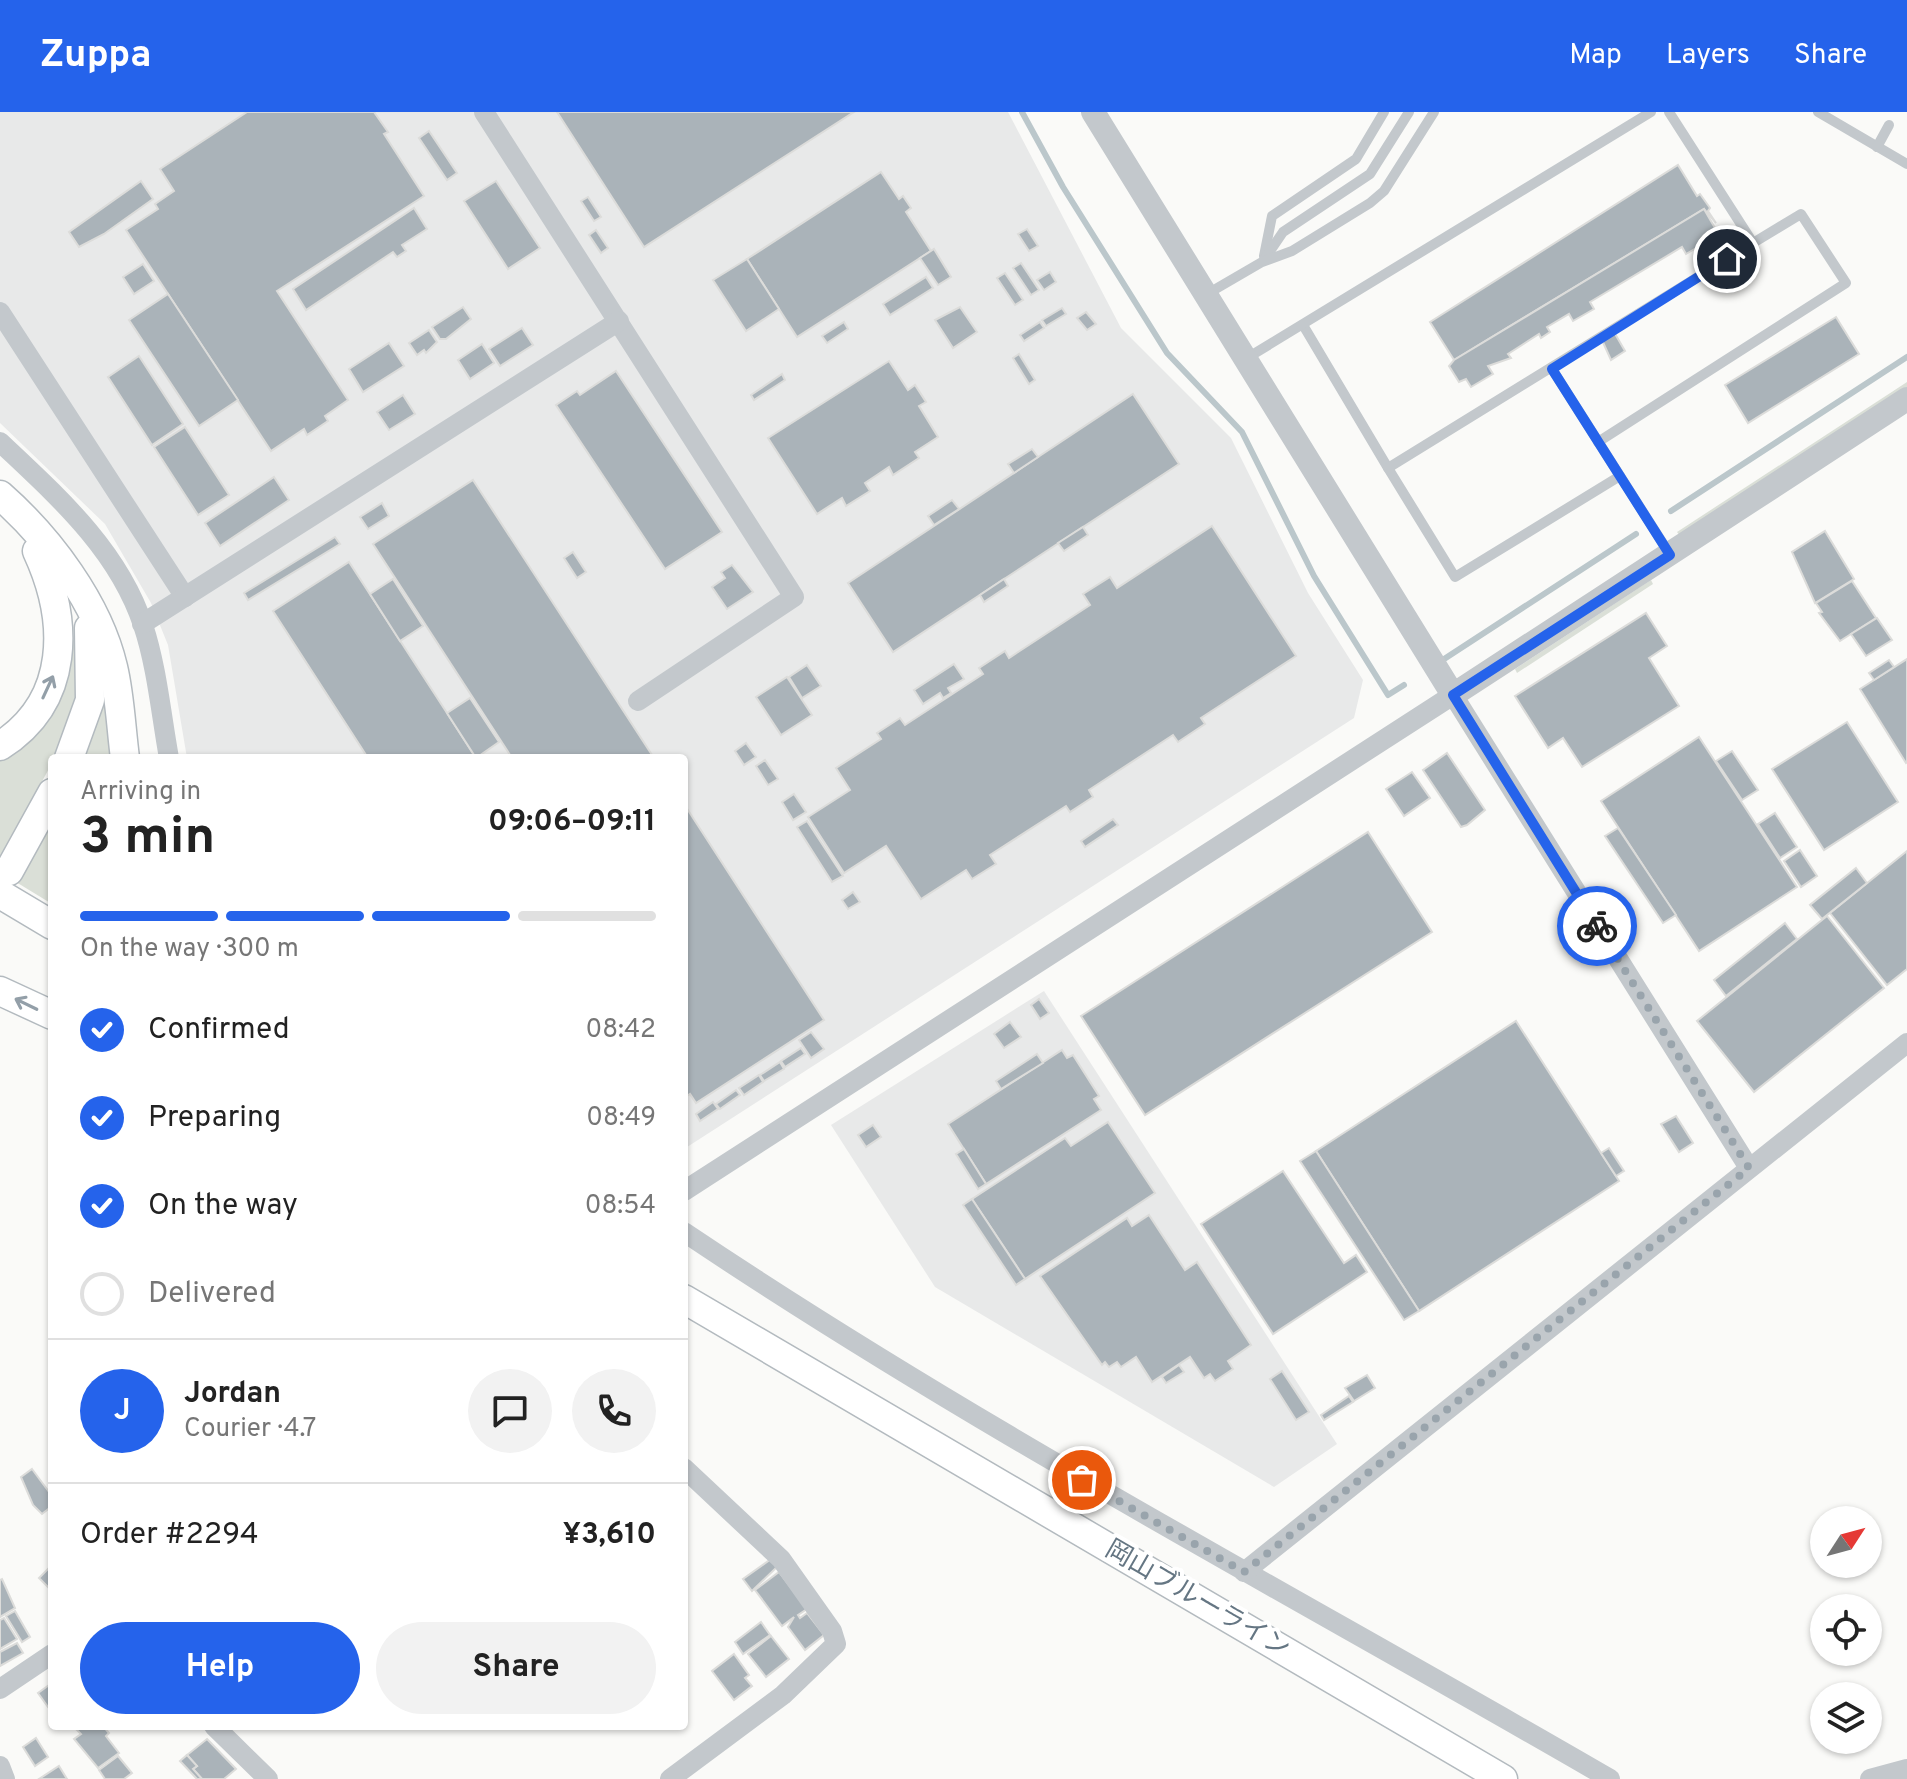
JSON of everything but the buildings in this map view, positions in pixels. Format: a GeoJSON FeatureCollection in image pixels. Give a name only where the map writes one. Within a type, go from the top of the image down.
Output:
{"type":"FeatureCollection","features":[{"type":"Feature","properties":{"kind":"main road"},"geometry":{"type":"LineString","coordinates":[[9,503],[71,579],[99,626],[113,667],[124,754]]}},
{"type":"Feature","properties":{"kind":"main road"},"geometry":{"type":"LineString","coordinates":[[0,746],[33,716],[53,680],[61,639],[51,582],[9,503]]}},
{"type":"Feature","properties":{"kind":"main road"},"geometry":{"type":"LineString","coordinates":[[70,754],[90,700],[92,669],[90,631],[71,579]]}},
{"type":"Feature","properties":{"kind":"main road"},"geometry":{"type":"LineString","coordinates":[[48,801],[5,882],[48,921]]}},
{"type":"Feature","properties":{"kind":"main road"},"geometry":{"type":"LineString","coordinates":[[0,991],[48,1013]]}},
{"type":"Feature","properties":{"kind":"main road","name":"岡山ブルーライン"},"geometry":{"type":"LineString","coordinates":[[688,1301],[1503,1779]]}},
{"type":"Feature","properties":{"kind":"street"},"geometry":{"type":"LineString","coordinates":[[485,112],[794,597],[638,701]]}},
{"type":"Feature","properties":{"kind":"street"},"geometry":{"type":"LineString","coordinates":[[1093,112],[1749,1168]]}},
{"type":"Feature","properties":{"kind":"street"},"geometry":{"type":"LineString","coordinates":[[0,312],[185,597]]}},
{"type":"Feature","properties":{"kind":"street"},"geometry":{"type":"LineString","coordinates":[[142,624],[619,321]]}},
{"type":"Feature","properties":{"kind":"street"},"geometry":{"type":"LineString","coordinates":[[688,1188],[1907,399]]}},
{"type":"Feature","properties":{"kind":"street"},"geometry":{"type":"LineString","coordinates":[[0,442],[74,513],[104,551],[142,624],[168,754]]}},
{"type":"Feature","properties":{"kind":"street"},"geometry":{"type":"LineString","coordinates":[[1244,1572],[1907,1043]]}},
{"type":"Feature","properties":{"kind":"street"},"geometry":{"type":"LineString","coordinates":[[688,1235],[944,1398],[1610,1779]]}},
{"type":"Feature","properties":{"kind":"street"},"geometry":{"type":"LineString","coordinates":[[670,1779],[783,1695],[836,1644],[832,1631],[781,1559],[688,1472]]}},
{"type":"Feature","properties":{"kind":"street"},"geometry":{"type":"LineString","coordinates":[[0,1689],[48,1657]]}},
{"type":"Feature","properties":{"kind":"street"},"geometry":{"type":"LineString","coordinates":[[218,1730],[268,1779]]}},
{"type":"Feature","properties":{"kind":"street"},"geometry":{"type":"LineString","coordinates":[[0,1766],[5,1779]]}},
{"type":"Feature","properties":{"kind":"street"},"geometry":{"type":"LineString","coordinates":[[1870,1779],[1907,1769]]}},
{"type":"Feature","properties":{"kind":"lane"},"geometry":{"type":"LineString","coordinates":[[1262,262],[1272,216],[1356,159],[1384,112]]}},
{"type":"Feature","properties":{"kind":"lane"},"geometry":{"type":"LineString","coordinates":[[1262,262],[1283,232],[1370,174],[1409,112]]}},
{"type":"Feature","properties":{"kind":"lane"},"geometry":{"type":"LineString","coordinates":[[1207,294],[1262,262],[1292,251],[1384,191],[1435,112]]}},
{"type":"Feature","properties":{"kind":"lane"},"geometry":{"type":"LineString","coordinates":[[1247,358],[1651,112]]}},
{"type":"Feature","properties":{"kind":"lane"},"geometry":{"type":"LineString","coordinates":[[1669,112],[1753,243]]}},
{"type":"Feature","properties":{"kind":"lane"},"geometry":{"type":"LineString","coordinates":[[1818,112],[1907,164]]}},
{"type":"Feature","properties":{"kind":"lane"},"geometry":{"type":"LineString","coordinates":[[1877,147],[1889,125]]}},
{"type":"Feature","properties":{"kind":"lane"},"geometry":{"type":"LineString","coordinates":[[1388,468],[1801,214],[1846,283],[1598,442]]}},
{"type":"Feature","properties":{"kind":"lane"},"geometry":{"type":"LineString","coordinates":[[1303,325],[1455,577],[1620,476]]}},
{"type":"Feature","properties":{"kind":"lane"},"geometry":{"type":"LineString","coordinates":[[1552,369],[1670,555]]}},
{"type":"Feature","properties":{"kind":"shaded area"},"geometry":{"type":"Polygon","coordinates":[[[0,112],[1008,112],[1121,328],[1231,438],[1308,593],[1363,680],[1354,718],[688,1146],[688,754],[186,754],[168,645],[151,603],[105,524],[0,423],[0,112]]]}},
{"type":"Feature","properties":{"kind":"shaded area"},"geometry":{"type":"Polygon","coordinates":[[[1907,382],[1907,387],[1680,536],[1677,532],[1907,382]]]}},
{"type":"Feature","properties":{"kind":"shaded area"},"geometry":{"type":"Polygon","coordinates":[[[1651,580],[1653,584],[1517,673],[1515,669],[1651,580]]]}},
{"type":"Feature","properties":{"kind":"shaded area"},"geometry":{"type":"Polygon","coordinates":[[[70,640],[80,640],[79,682],[68,734],[57,754],[48,754],[48,770],[0,858],[0,758],[70,640]]]}},
{"type":"Feature","properties":{"kind":"shaded area"},"geometry":{"type":"Polygon","coordinates":[[[105,703],[115,754],[85,754],[105,703]]]}},
{"type":"Feature","properties":{"kind":"shaded area"},"geometry":{"type":"Polygon","coordinates":[[[48,830],[48,902],[16,882],[48,830]]]}},
{"type":"Feature","properties":{"kind":"shaded area"},"geometry":{"type":"Polygon","coordinates":[[[1044,991],[1337,1444],[1274,1487],[935,1287],[831,1125],[1044,991]]]}},
{"type":"Feature","properties":{"kind":"waterway"},"geometry":{"type":"LineString","coordinates":[[1022,112],[1063,187],[1167,353],[1242,432],[1314,576],[1388,695],[1404,685]]}},
{"type":"Feature","properties":{"kind":"waterway"},"geometry":{"type":"LineString","coordinates":[[1671,511],[1907,357]]}},
{"type":"Feature","properties":{"kind":"waterway"},"geometry":{"type":"LineString","coordinates":[[1438,663],[1636,534]]}},
{"type":"Feature","properties":{"kind":"way so far"},"geometry":{"type":"LineString","coordinates":[[1082,1480],[1244,1572],[1749,1168],[1597,926]]}},
{"type":"Feature","properties":{"kind":"route"},"geometry":{"type":"LineString","coordinates":[[1597,926],[1453,695],[1670,555],[1552,369],[1727,259]]}}]}
